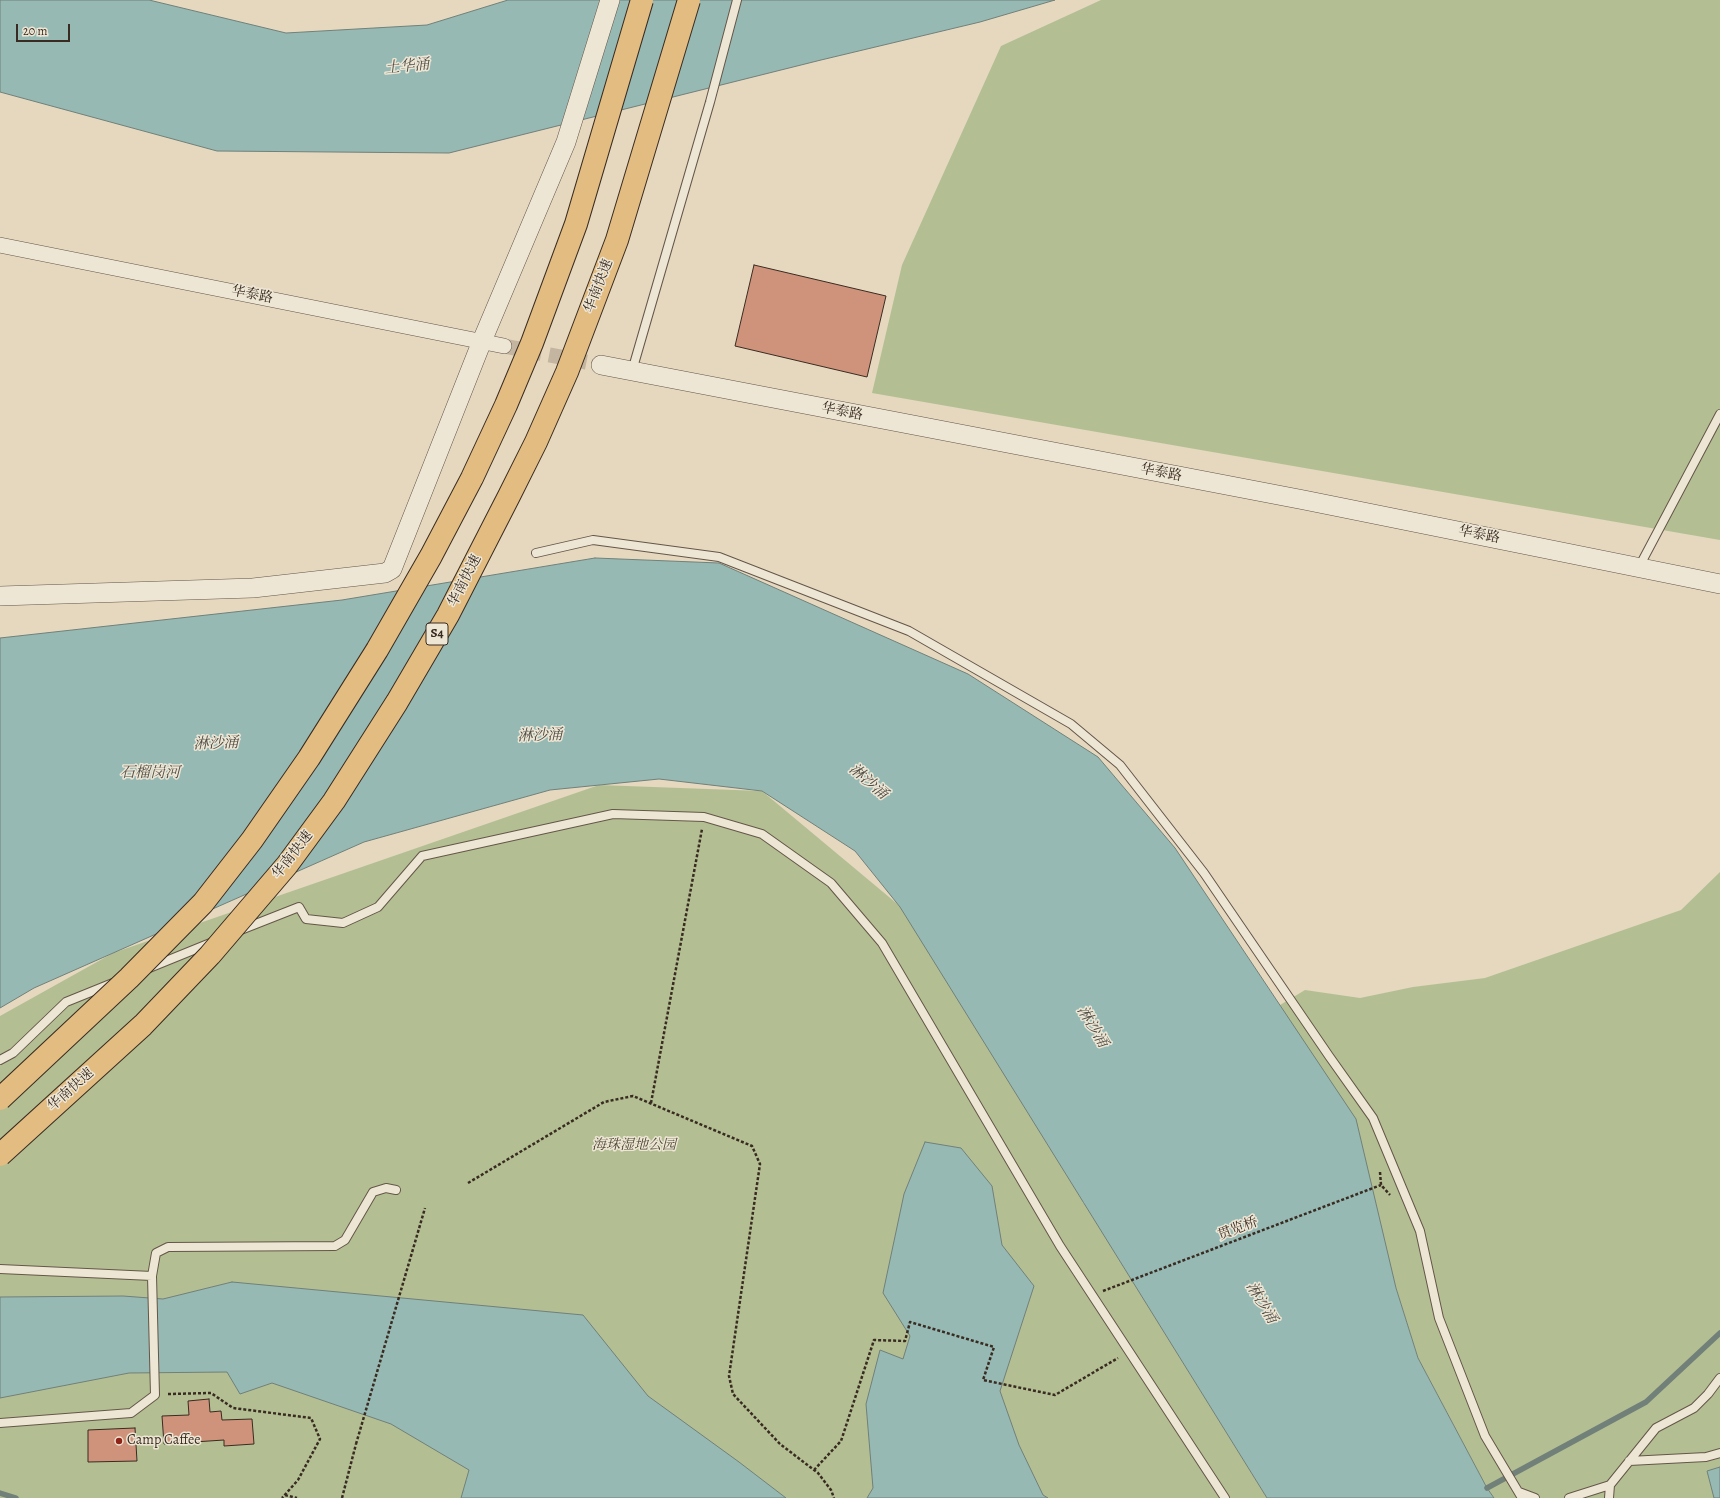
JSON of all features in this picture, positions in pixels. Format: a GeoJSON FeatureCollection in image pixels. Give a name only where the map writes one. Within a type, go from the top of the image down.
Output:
{"type":"FeatureCollection","features":[{"type":"Feature","properties":{"kind":"highway"},"geometry":{"type":"LineString","coordinates":[[0,1099],[129,978],[203,903],[252,840],[309,758],[377,650],[431,556],[472,478],[529,350],[576,224],[642,0]]}},
{"type":"Feature","properties":{"kind":"highway","name":"华南快速"},"geometry":{"type":"LineString","coordinates":[[0,1155],[143,1025],[210,955],[287,865],[334,801],[397,702],[448,615],[536,442],[567,372],[617,240],[689,0]]}},
{"type":"Feature","properties":{"kind":"street"},"geometry":{"type":"LineString","coordinates":[[0,596],[253,588],[385,573],[392,569],[482,341],[566,142],[610,0]]}},
{"type":"Feature","properties":{"kind":"street","name":"华泰路"},"geometry":{"type":"LineString","coordinates":[[0,245],[504,346]]}},
{"type":"Feature","properties":{"kind":"street","name":"华泰路"},"geometry":{"type":"LineString","coordinates":[[601,365],[1304,500],[1720,584]]}},
{"type":"Feature","properties":{"kind":"lane"},"geometry":{"type":"LineString","coordinates":[[632,371],[710,102],[737,0]]}},
{"type":"Feature","properties":{"kind":"lane"},"geometry":{"type":"LineString","coordinates":[[1639,567],[1720,414]]}},
{"type":"Feature","properties":{"kind":"lane"},"geometry":{"type":"LineString","coordinates":[[536,553],[593,540],[719,557],[910,631],[1071,724],[1120,765],[1204,873],[1373,1118],[1420,1231],[1439,1318],[1485,1436],[1521,1495],[1535,1498]]}},
{"type":"Feature","properties":{"kind":"lane"},"geometry":{"type":"LineString","coordinates":[[0,1060],[12,1053],[66,1002],[291,910],[299,907],[306,919],[343,923],[378,907],[422,856],[613,814],[704,817],[762,834],[831,883],[882,943],[1060,1246],[1225,1498]]}},
{"type":"Feature","properties":{"kind":"lane"},"geometry":{"type":"LineString","coordinates":[[0,1423],[131,1413],[155,1394],[152,1276],[156,1253],[168,1248],[335,1246],[345,1240],[374,1192],[386,1188],[396,1190]]}},
{"type":"Feature","properties":{"kind":"lane"},"geometry":{"type":"LineString","coordinates":[[0,1269],[152,1276]]}},
{"type":"Feature","properties":{"kind":"lane"},"geometry":{"type":"LineString","coordinates":[[1609,1498],[1610,1485],[1656,1428],[1694,1408],[1708,1394],[1720,1378]]}},
{"type":"Feature","properties":{"kind":"lane"},"geometry":{"type":"LineString","coordinates":[[1629,1461],[1706,1457],[1720,1453]]}},
{"type":"Feature","properties":{"kind":"lane"},"geometry":{"type":"LineString","coordinates":[[1569,1498],[1610,1485]]}},
{"type":"Feature","properties":{"kind":"path"},"geometry":{"type":"LineString","coordinates":[[651,1103],[704,817]]}},
{"type":"Feature","properties":{"kind":"path"},"geometry":{"type":"LineString","coordinates":[[468,1183],[604,1102],[633,1096],[752,1146],[760,1164],[729,1376],[733,1394],[780,1444],[814,1470],[831,1490],[834,1498]]}},
{"type":"Feature","properties":{"kind":"path","name":"贯览桥"},"geometry":{"type":"LineString","coordinates":[[1101,1292],[1382,1185]]}},
{"type":"Feature","properties":{"kind":"path"},"geometry":{"type":"LineString","coordinates":[[342,1498],[356,1444],[425,1208]]}},
{"type":"Feature","properties":{"kind":"path"},"geometry":{"type":"LineString","coordinates":[[814,1470],[841,1441],[874,1340],[905,1341],[910,1322],[994,1347],[983,1380],[1055,1395],[1129,1352]]}},
{"type":"Feature","properties":{"kind":"path"},"geometry":{"type":"LineString","coordinates":[[155,1394],[211,1393],[233,1408],[311,1418],[320,1439],[298,1480],[283,1497]]}},
{"type":"Feature","properties":{"kind":"path"},"geometry":{"type":"LineString","coordinates":[[283,1497],[297,1498]]}},
{"type":"Feature","properties":{"kind":"green space"},"geometry":{"type":"Polygon","coordinates":[[[1101,0],[1720,0],[1720,540],[872,393],[902,265],[1001,46],[1101,0]]]}},
{"type":"Feature","properties":{"kind":"green space","name":"海珠湿地公园"},"geometry":{"type":"Polygon","coordinates":[[[599,785],[762,791],[901,907],[1267,1498],[0,1498],[0,1016],[113,953],[599,785]]]}},
{"type":"Feature","properties":{"kind":"green space"},"geometry":{"type":"Polygon","coordinates":[[[1720,872],[1720,1498],[1494,1498],[1487,1488],[1418,1358],[1396,1288],[1280,1005],[1305,990],[1360,998],[1413,987],[1485,978],[1681,910],[1720,872]]]}},
{"type":"Feature","properties":{"kind":"water","name":"土华涌"},"geometry":{"type":"Polygon","coordinates":[[[0,0],[149,0],[286,33],[427,25],[508,0],[1055,0],[980,22],[449,153],[217,151],[0,92],[0,0]]]}},
{"type":"Feature","properties":{"kind":"water","name":"石榴岗河"},"geometry":{"type":"Polygon","coordinates":[[[595,558],[719,563],[968,674],[1098,757],[1175,848],[1356,1119],[1396,1288],[1418,1358],[1487,1488],[1494,1498],[1267,1498],[900,907],[855,851],[762,791],[659,779],[550,790],[364,842],[34,988],[0,1008],[0,638],[342,600],[595,558]]]}},
{"type":"Feature","properties":{"kind":"water"},"geometry":{"type":"Polygon","coordinates":[[[925,1142],[961,1148],[992,1186],[1002,1245],[1034,1286],[1000,1391],[1019,1445],[1043,1495],[1048,1498],[867,1498],[873,1488],[866,1404],[880,1350],[903,1359],[910,1336],[883,1293],[904,1194],[925,1142]]]}},
{"type":"Feature","properties":{"kind":"water"},"geometry":{"type":"Polygon","coordinates":[[[232,1282],[583,1315],[648,1396],[786,1498],[461,1498],[469,1470],[391,1424],[272,1383],[240,1394],[227,1372],[129,1373],[0,1398],[0,1297],[123,1296],[163,1299],[232,1282]]]}},
{"type":"Feature","properties":{"kind":"water"},"geometry":{"type":"Polygon","coordinates":[[[1720,1467],[1720,1498],[1714,1498],[1707,1471],[1720,1467]]]}},
{"type":"Feature","properties":{"kind":"building"},"geometry":{"type":"Polygon","coordinates":[[[754,265],[886,296],[867,377],[735,346],[754,265]]]}},
{"type":"Feature","properties":{"kind":"building"},"geometry":{"type":"Polygon","coordinates":[[[209,1399],[210,1412],[221,1411],[222,1420],[252,1419],[254,1444],[224,1446],[224,1440],[164,1444],[162,1416],[189,1415],[188,1401],[209,1399]]]}},
{"type":"Feature","properties":{"kind":"building"},"geometry":{"type":"Polygon","coordinates":[[[135,1428],[137,1461],[88,1462],[88,1430],[135,1428]]]}},
{"type":"Feature","properties":{"kind":"waterway"},"geometry":{"type":"LineString","coordinates":[[1487,1488],[1646,1402],[1720,1333]]}},
{"type":"Feature","properties":{"kind":"waterway"},"geometry":{"type":"LineString","coordinates":[[0,1493],[16,1498]]}},
{"type":"Feature","properties":{"kind":"tunnel"},"geometry":{"type":"LineString","coordinates":[[504,346],[601,365]]}},
{"type":"Feature","properties":{"kind":"place","name":"Camp Caffee"},"geometry":{"type":"Point","coordinates":[119,1441]}},
{"type":"Feature","properties":{"kind":"water label","name":"淋沙涌"},"geometry":{"type":"Point","coordinates":[540,736]}},
{"type":"Feature","properties":{"kind":"water label","name":"淋沙涌"},"geometry":{"type":"Point","coordinates":[216,744]}},
{"type":"Feature","properties":{"kind":"water label","name":"淋沙涌"},"geometry":{"type":"Point","coordinates":[868,782]}},
{"type":"Feature","properties":{"kind":"water label","name":"淋沙涌"},"geometry":{"type":"Point","coordinates":[1092,1027]}},
{"type":"Feature","properties":{"kind":"water label","name":"淋沙涌"},"geometry":{"type":"Point","coordinates":[1261,1303]}}]}
